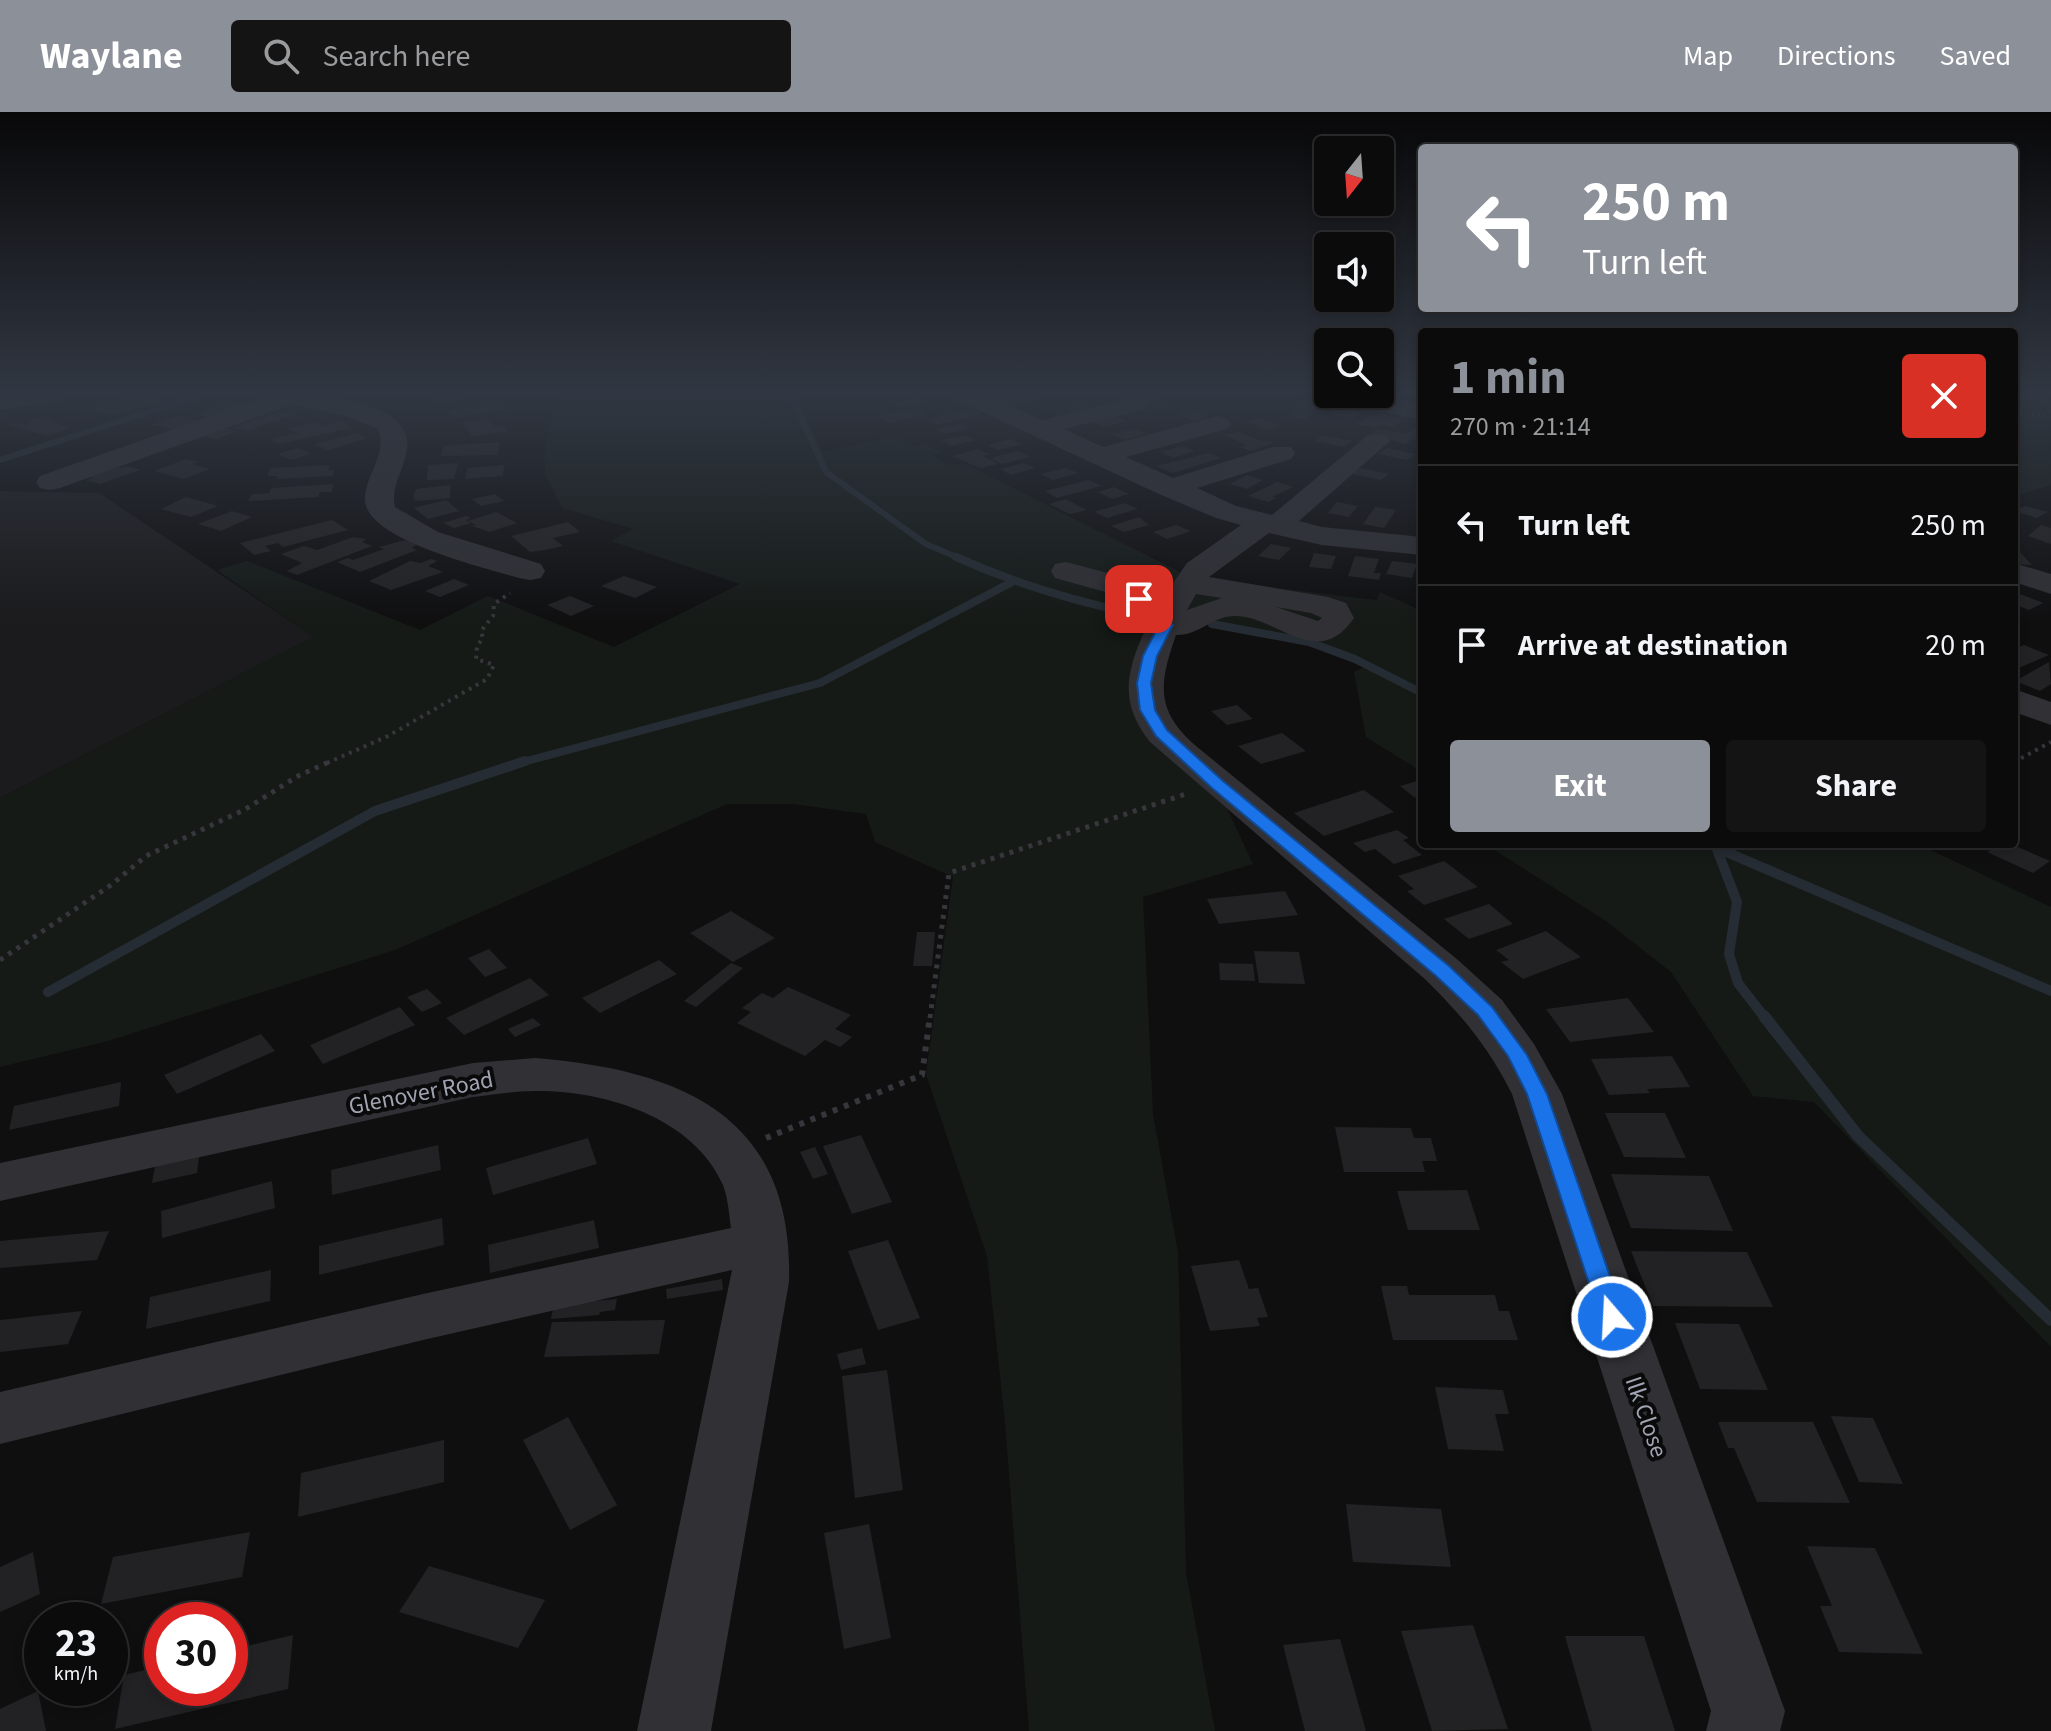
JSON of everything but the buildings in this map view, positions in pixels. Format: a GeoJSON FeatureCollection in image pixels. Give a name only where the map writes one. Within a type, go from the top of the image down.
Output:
{"type":"FeatureCollection","features":[{"type":"Feature","properties":{"kind":"street"},"geometry":{"type":"LineString","coordinates":[[50,482],[82,471]]}},
{"type":"Feature","properties":{"kind":"street"},"geometry":{"type":"LineString","coordinates":[[387,471],[379,502],[383,514],[420,535],[530,571]]}},
{"type":"Feature","properties":{"kind":"street"},"geometry":{"type":"LineString","coordinates":[[1131,471],[1213,507],[1277,526],[1418,545]]}},
{"type":"Feature","properties":{"kind":"street"},"geometry":{"type":"LineString","coordinates":[[1169,488],[1225,471]]}},
{"type":"Feature","properties":{"kind":"street"},"geometry":{"type":"LineString","coordinates":[[1277,526],[1342,471]]}},
{"type":"Feature","properties":{"kind":"street"},"geometry":{"type":"LineString","coordinates":[[1277,526],[1346,483]]}},
{"type":"Feature","properties":{"kind":"street","name":"Ilk Close"},"geometry":{"type":"LineString","coordinates":[[1277,526],[1216,556],[1196,572],[1150,656],[1144,683],[1148,710],[1161,733],[1218,785],[1442,970],[1485,1011],[1517,1055],[1537,1094],[1746,1721]]}},
{"type":"Feature","properties":{"kind":"street"},"geometry":{"type":"LineString","coordinates":[[1066,571],[1131,589],[1137,593],[1146,617],[1152,622],[1178,604]]}},
{"type":"Feature","properties":{"kind":"street"},"geometry":{"type":"LineString","coordinates":[[2018,573],[2051,584]]}},
{"type":"Feature","properties":{"kind":"street"},"geometry":{"type":"LineString","coordinates":[[2018,702],[2051,714]]}},
{"type":"Feature","properties":{"kind":"street","name":"Glenover Road"},"geometry":{"type":"LineString","coordinates":[[0,1182],[473,1080],[535,1074],[593,1079],[652,1096],[700,1121],[731,1152],[751,1188],[762,1242],[760,1282],[747,1358],[674,1731]]}},
{"type":"Feature","properties":{"kind":"street"},"geometry":{"type":"LineString","coordinates":[[0,1418],[423,1317],[762,1242]]}},
{"type":"Feature","properties":{"kind":"path"},"geometry":{"type":"LineString","coordinates":[[0,960],[111,885],[146,856],[244,810],[312,768],[388,736],[481,684],[494,665],[476,659],[477,646],[483,638],[482,626],[493,616],[494,604],[532,582],[534,578],[530,571]]}},
{"type":"Feature","properties":{"kind":"path"},"geometry":{"type":"LineString","coordinates":[[2018,760],[2051,742]]}},
{"type":"Feature","properties":{"kind":"path"},"geometry":{"type":"LineString","coordinates":[[731,1152],[922,1075],[949,873],[1199,790]]}},
{"type":"Feature","properties":{"kind":"shaded area"},"geometry":{"type":"Polygon","coordinates":[[[545,471],[978,471],[1192,578],[1376,600],[1380,592],[1418,609],[1418,770],[1366,737],[1354,672],[1364,667],[1307,643],[1169,618],[1140,680],[1217,787],[1253,864],[1143,897],[1153,1114],[1178,1252],[1186,1572],[1215,1731],[1029,1731],[1005,1422],[987,1256],[926,1074],[953,877],[875,842],[866,814],[793,804],[727,804],[395,950],[108,1041],[0,1067],[0,798],[313,637],[217,570],[247,561],[420,630],[488,596],[614,647],[740,584],[611,541],[633,529],[562,508],[545,471]]]}},
{"type":"Feature","properties":{"kind":"shaded area"},"geometry":{"type":"Polygon","coordinates":[[[2018,471],[2051,471],[2051,485],[2018,496],[2018,471]]]}},
{"type":"Feature","properties":{"kind":"shaded area"},"geometry":{"type":"Polygon","coordinates":[[[0,491],[99,493],[314,637],[0,798],[0,491]]]}},
{"type":"Feature","properties":{"kind":"shaded area"},"geometry":{"type":"Polygon","coordinates":[[[1491,848],[1926,848],[2051,907],[2051,1347],[1814,1102],[1753,1096],[1671,972],[1606,921],[1491,848]]]}},
{"type":"Feature","properties":{"kind":"waterway"},"geometry":{"type":"LineString","coordinates":[[825,471],[926,544],[961,559]]}},
{"type":"Feature","properties":{"kind":"waterway"},"geometry":{"type":"LineString","coordinates":[[956,557],[1042,590],[1131,613]]}},
{"type":"Feature","properties":{"kind":"waterway"},"geometry":{"type":"LineString","coordinates":[[519,763],[820,683],[1012,582]]}},
{"type":"Feature","properties":{"kind":"waterway"},"geometry":{"type":"LineString","coordinates":[[1212,624],[1309,642],[1355,659],[1418,691]]}},
{"type":"Feature","properties":{"kind":"waterway"},"geometry":{"type":"LineString","coordinates":[[519,763],[525,761]]}},
{"type":"Feature","properties":{"kind":"waterway"},"geometry":{"type":"LineString","coordinates":[[48,992],[375,811],[519,763]]}},
{"type":"Feature","properties":{"kind":"waterway"},"geometry":{"type":"LineString","coordinates":[[1717,848],[1737,902],[1729,954],[1738,983],[1765,1018]]}},
{"type":"Feature","properties":{"kind":"waterway"},"geometry":{"type":"LineString","coordinates":[[1717,848],[2051,991]]}},
{"type":"Feature","properties":{"kind":"waterway"},"geometry":{"type":"LineString","coordinates":[[1764,1016],[1858,1136],[2051,1320]]}},
{"type":"Feature","properties":{"kind":"route"},"geometry":{"type":"LineString","coordinates":[[1139,599],[1146,617],[1152,622],[1166,625],[1150,656],[1144,683],[1148,710],[1161,733],[1218,785],[1442,970],[1485,1011],[1517,1055],[1537,1094],[1612,1317]]}}]}
